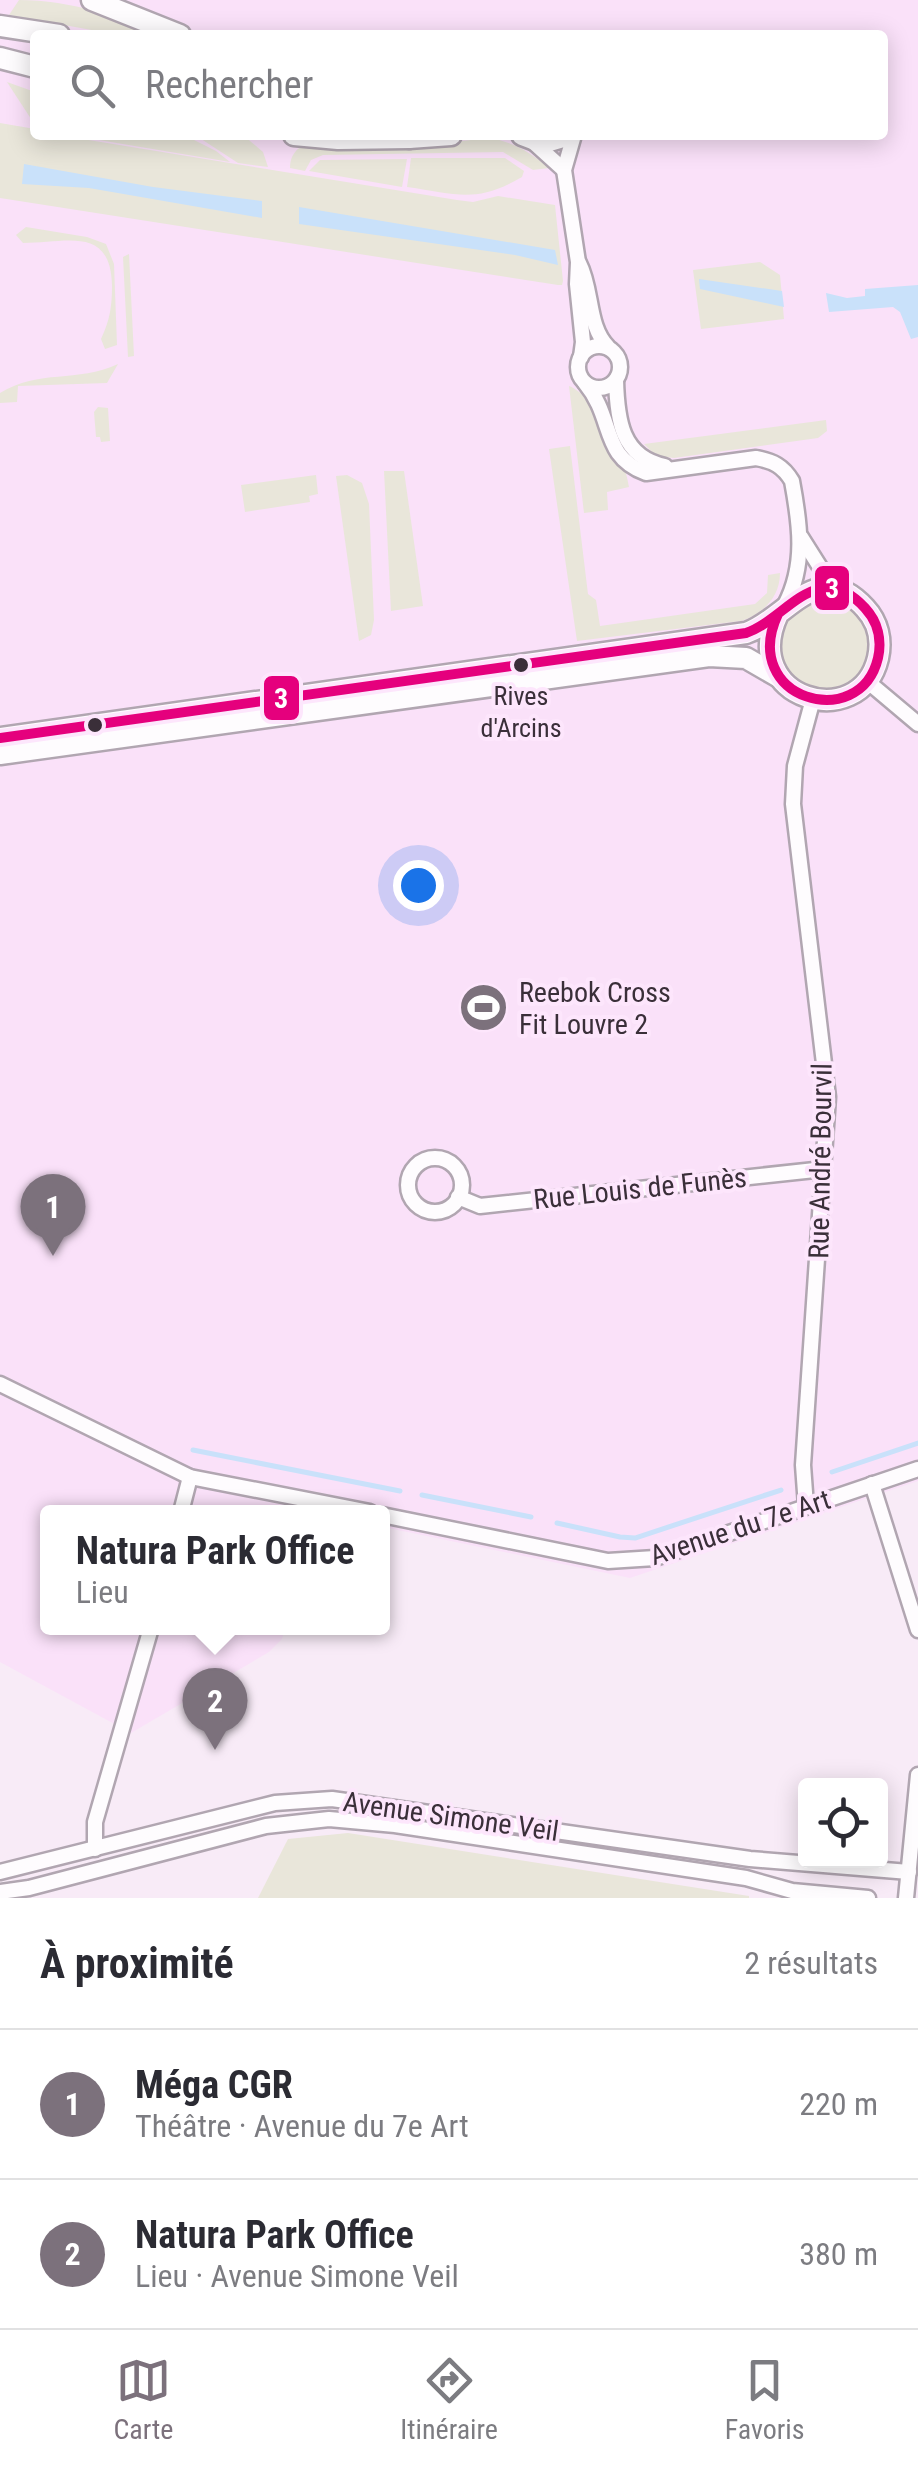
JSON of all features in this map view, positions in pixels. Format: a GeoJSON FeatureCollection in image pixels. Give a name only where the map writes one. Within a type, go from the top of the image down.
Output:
{"type":"FeatureCollection","features":[{"type":"Feature","properties":{"kind":"street"},"geometry":{"type":"LineString","coordinates":[[92,0],[167,30]]}},
{"type":"Feature","properties":{"kind":"street"},"geometry":{"type":"LineString","coordinates":[[0,26],[30,31]]}},
{"type":"Feature","properties":{"kind":"street"},"geometry":{"type":"LineString","coordinates":[[0,58],[30,66]]}},
{"type":"Feature","properties":{"kind":"street"},"geometry":{"type":"LineString","coordinates":[[528,140],[564,170]]}},
{"type":"Feature","properties":{"kind":"street"},"geometry":{"type":"LineString","coordinates":[[571,140],[564,170],[578,262],[584,342],[578,370],[602,407],[610,438],[622,460],[646,473],[756,458],[781,466],[792,481],[801,537],[796,579],[771,629],[771,662],[788,688],[812,700],[842,698],[866,681],[876,666],[878,630],[871,614],[825,575],[801,537]]}},
{"type":"Feature","properties":{"kind":"street"},"geometry":{"type":"LineString","coordinates":[[578,262],[588,282],[596,332],[620,363],[616,380],[629,445],[651,463],[681,469]]}},
{"type":"Feature","properties":{"kind":"street"},"geometry":{"type":"LineString","coordinates":[[580,356],[589,348],[608,347]]}},
{"type":"Feature","properties":{"kind":"street"},"geometry":{"type":"LineString","coordinates":[[584,382],[604,388],[616,380]]}},
{"type":"Feature","properties":{"kind":"street"},"geometry":{"type":"LineString","coordinates":[[0,738],[746,634],[761,628],[812,590],[844,593]]}},
{"type":"Feature","properties":{"kind":"street"},"geometry":{"type":"LineString","coordinates":[[0,754],[709,656],[746,658],[779,678]]}},
{"type":"Feature","properties":{"kind":"street"},"geometry":{"type":"LineString","coordinates":[[866,681],[918,724]]}},
{"type":"Feature","properties":{"kind":"street","name":"Rue André Bourvil"},"geometry":{"type":"LineString","coordinates":[[806,1506],[803,1465],[828,1097],[792,784],[812,700]]}},
{"type":"Feature","properties":{"kind":"street","name":"Rue Louis de Funès"},"geometry":{"type":"LineString","coordinates":[[458,1197],[480,1206],[824,1168]]}},
{"type":"Feature","properties":{"kind":"street"},"geometry":{"type":"LineString","coordinates":[[0,1384],[190,1477],[334,1505]]}},
{"type":"Feature","properties":{"kind":"street","name":"Avenue du 7e Art"},"geometry":{"type":"LineString","coordinates":[[390,1517],[608,1561],[631,1561],[655,1558],[918,1469]]}},
{"type":"Feature","properties":{"kind":"street"},"geometry":{"type":"LineString","coordinates":[[184,1505],[190,1477]]}},
{"type":"Feature","properties":{"kind":"street"},"geometry":{"type":"LineString","coordinates":[[872,1484],[918,1630]]}},
{"type":"Feature","properties":{"kind":"street"},"geometry":{"type":"LineString","coordinates":[[95,1850],[95,1822],[150,1635]]}},
{"type":"Feature","properties":{"kind":"street"},"geometry":{"type":"LineString","coordinates":[[906,1898],[918,1775]]}},
{"type":"Feature","properties":{"kind":"street","name":"Avenue Simone Veil"},"geometry":{"type":"LineString","coordinates":[[0,1872],[275,1803],[332,1799],[750,1860],[910,1872]]}},
{"type":"Feature","properties":{"kind":"street","name":"Avenue Simone Veil"},"geometry":{"type":"LineString","coordinates":[[0,1892],[266,1826],[329,1819],[394,1825],[746,1878],[792,1891],[868,1898]]}},
{"type":"Feature","properties":{"kind":"street"},"geometry":{"type":"LineString","coordinates":[[150,1837],[154,1856]]}},
{"type":"Feature","properties":{"kind":"shaded area"},"geometry":{"type":"Polygon","coordinates":[[[0,0],[918,0],[918,1481],[630,1578],[390,1528],[390,1505],[40,1505],[40,1635],[283,1635],[269,1652],[131,1733],[0,1662],[0,0]]]}},
{"type":"Feature","properties":{"kind":"shaded area"},"geometry":{"type":"Polygon","coordinates":[[[19,0],[39,1],[114,16],[155,30],[92,30],[9,15],[19,0]]]}},
{"type":"Feature","properties":{"kind":"shaded area"},"geometry":{"type":"Polygon","coordinates":[[[7,82],[30,90],[30,117],[7,82]]]}},
{"type":"Feature","properties":{"kind":"shaded area"},"geometry":{"type":"Polygon","coordinates":[[[0,123],[30,128],[30,140],[89,140],[457,200],[473,202],[498,196],[555,205],[563,281],[562,285],[0,198],[0,123]]]}},
{"type":"Feature","properties":{"kind":"shaded area"},"geometry":{"type":"Polygon","coordinates":[[[99,140],[194,140],[230,162],[99,140]]]}},
{"type":"Feature","properties":{"kind":"shaded area"},"geometry":{"type":"Polygon","coordinates":[[[203,140],[249,140],[263,152],[268,167],[238,163],[203,140]]]}},
{"type":"Feature","properties":{"kind":"shaded area"},"geometry":{"type":"Polygon","coordinates":[[[496,140],[520,148],[549,168],[533,170],[503,152],[323,155],[311,160],[305,171],[290,168],[294,153],[307,143],[428,145],[496,140]]]}},
{"type":"Feature","properties":{"kind":"shaded area"},"geometry":{"type":"Polygon","coordinates":[[[411,158],[505,158],[524,171],[522,177],[492,191],[453,194],[407,187],[411,158]]]}},
{"type":"Feature","properties":{"kind":"shaded area"},"geometry":{"type":"Polygon","coordinates":[[[407,159],[402,187],[309,171],[320,160],[407,159]]]}},
{"type":"Feature","properties":{"kind":"shaded area"},"geometry":{"type":"Polygon","coordinates":[[[26,227],[106,244],[114,264],[117,345],[105,349],[101,339],[112,293],[110,267],[104,254],[83,242],[23,243],[16,235],[26,227]]]}},
{"type":"Feature","properties":{"kind":"shaded area"},"geometry":{"type":"Polygon","coordinates":[[[129,254],[134,356],[128,357],[123,257],[129,254]]]}},
{"type":"Feature","properties":{"kind":"shaded area"},"geometry":{"type":"Polygon","coordinates":[[[760,262],[780,275],[784,319],[701,329],[693,270],[760,262]]]}},
{"type":"Feature","properties":{"kind":"shaded area"},"geometry":{"type":"Polygon","coordinates":[[[118,364],[107,383],[18,386],[17,402],[0,403],[0,393],[29,381],[88,373],[118,364]]]}},
{"type":"Feature","properties":{"kind":"shaded area"},"geometry":{"type":"Polygon","coordinates":[[[569,386],[599,415],[627,475],[629,487],[607,492],[608,510],[584,513],[569,386]]]}},
{"type":"Feature","properties":{"kind":"shaded area"},"geometry":{"type":"Polygon","coordinates":[[[98,407],[108,408],[110,441],[101,442],[96,437],[94,412],[98,407]]]}},
{"type":"Feature","properties":{"kind":"shaded area"},"geometry":{"type":"Polygon","coordinates":[[[826,420],[827,431],[818,438],[674,458],[656,456],[644,444],[826,420]]]}},
{"type":"Feature","properties":{"kind":"shaded area"},"geometry":{"type":"Polygon","coordinates":[[[570,446],[588,594],[596,600],[600,626],[755,604],[767,593],[768,575],[780,573],[777,590],[769,603],[741,621],[577,641],[549,449],[570,446]]]}},
{"type":"Feature","properties":{"kind":"shaded area"},"geometry":{"type":"Polygon","coordinates":[[[384,471],[404,471],[423,606],[391,611],[384,471]]]}},
{"type":"Feature","properties":{"kind":"shaded area"},"geometry":{"type":"Polygon","coordinates":[[[316,475],[318,494],[309,496],[310,502],[245,512],[241,485],[316,475]]]}},
{"type":"Feature","properties":{"kind":"shaded area"},"geometry":{"type":"Polygon","coordinates":[[[347,475],[362,483],[369,504],[374,620],[371,635],[359,641],[336,476],[347,475]]]}},
{"type":"Feature","properties":{"kind":"shaded area"},"geometry":{"type":"Polygon","coordinates":[[[832,600],[845,605],[864,622],[872,645],[866,670],[857,681],[828,694],[790,679],[778,649],[782,628],[794,612],[811,603],[832,600]]]}},
{"type":"Feature","properties":{"kind":"shaded area"},"geometry":{"type":"Polygon","coordinates":[[[348,1833],[749,1898],[258,1898],[288,1839],[348,1833]]]}},
{"type":"Feature","properties":{"kind":"water"},"geometry":{"type":"Polygon","coordinates":[[[24,164],[262,201],[262,218],[89,188],[22,184],[24,164]]]}},
{"type":"Feature","properties":{"kind":"water"},"geometry":{"type":"Polygon","coordinates":[[[299,207],[555,250],[558,265],[515,255],[299,224],[299,207]]]}},
{"type":"Feature","properties":{"kind":"water"},"geometry":{"type":"Polygon","coordinates":[[[699,279],[782,291],[784,307],[700,289],[699,279]]]}},
{"type":"Feature","properties":{"kind":"water"},"geometry":{"type":"Polygon","coordinates":[[[918,285],[918,337],[911,339],[900,312],[893,307],[829,312],[826,293],[847,298],[865,296],[865,289],[918,285]]]}},
{"type":"Feature","properties":{"kind":"waterway"},"geometry":{"type":"LineString","coordinates":[[832,1472],[918,1443]]}},
{"type":"Feature","properties":{"kind":"waterway"},"geometry":{"type":"LineString","coordinates":[[193,1450],[400,1491]]}},
{"type":"Feature","properties":{"kind":"waterway"},"geometry":{"type":"LineString","coordinates":[[557,1523],[635,1538],[781,1490]]}},
{"type":"Feature","properties":{"kind":"waterway"},"geometry":{"type":"LineString","coordinates":[[422,1495],[531,1517]]}},
{"type":"Feature","properties":{"kind":"transit line","name":"3"},"geometry":{"type":"LineString","coordinates":[[0,738],[746,633],[803,596],[817,589],[832,588],[848,594],[865,608],[876,625],[878,658],[867,681],[849,695],[828,700],[806,696],[787,685],[774,667],[770,643],[778,614]]}},
{"type":"Feature","properties":{"kind":"place","name":"Rives d'Arcins"},"geometry":{"type":"Point","coordinates":[521,665]}},
{"type":"Feature","properties":{"kind":"place","name":"Reebok Cross Fit Louvre 2"},"geometry":{"type":"Point","coordinates":[484,1008]}},
{"type":"Feature","properties":{"kind":"place","name":"Méga CGR"},"geometry":{"type":"Point","coordinates":[53,1256]}},
{"type":"Feature","properties":{"kind":"place","name":"Natura Park Office"},"geometry":{"type":"Point","coordinates":[215,1750]}}]}
